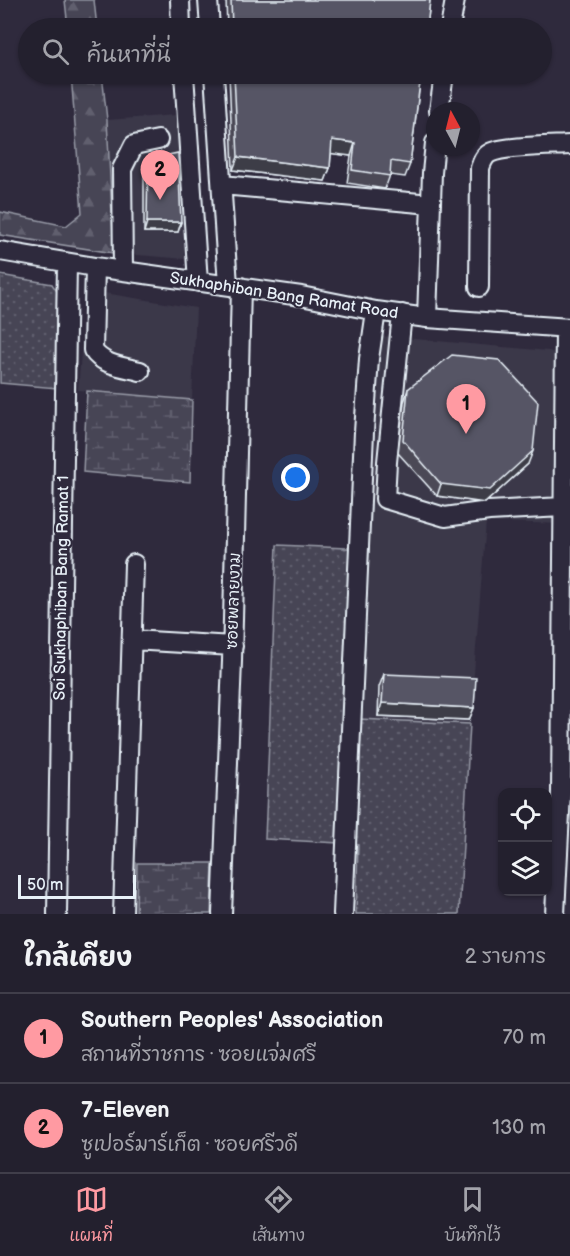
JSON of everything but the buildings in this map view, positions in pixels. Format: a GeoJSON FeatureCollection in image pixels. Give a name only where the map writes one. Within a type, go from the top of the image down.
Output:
{"type":"FeatureCollection","features":[{"type":"Feature","properties":{"kind":"street"},"geometry":{"type":"LineString","coordinates":[[180,0],[181,18]]}},
{"type":"Feature","properties":{"kind":"street"},"geometry":{"type":"LineString","coordinates":[[208,0],[209,18]]}},
{"type":"Feature","properties":{"kind":"street"},"geometry":{"type":"LineString","coordinates":[[452,18],[455,0]]}},
{"type":"Feature","properties":{"kind":"street"},"geometry":{"type":"LineString","coordinates":[[185,84],[198,282]]}},
{"type":"Feature","properties":{"kind":"street","name":"ซอยพลายงาม"},"geometry":{"type":"LineString","coordinates":[[215,84],[222,185],[235,286],[233,646],[222,914]]}},
{"type":"Feature","properties":{"kind":"street"},"geometry":{"type":"LineString","coordinates":[[440,102],[443,84]]}},
{"type":"Feature","properties":{"kind":"street"},"geometry":{"type":"LineString","coordinates":[[123,271],[122,169],[134,145],[158,140]]}},
{"type":"Feature","properties":{"kind":"street"},"geometry":{"type":"LineString","coordinates":[[479,287],[480,168],[483,159],[491,152],[503,150],[570,145]]}},
{"type":"Feature","properties":{"kind":"street"},"geometry":{"type":"LineString","coordinates":[[427,318],[434,156]]}},
{"type":"Feature","properties":{"kind":"street"},"geometry":{"type":"LineString","coordinates":[[222,185],[431,204]]}},
{"type":"Feature","properties":{"kind":"street","name":"Sukhaphiban Bang Ramat Road"},"geometry":{"type":"LineString","coordinates":[[0,251],[67,263],[235,286],[427,318],[568,328]]}},
{"type":"Feature","properties":{"kind":"street","name":"Soi Sukhaphiban Bang Ramat 1"},"geometry":{"type":"LineString","coordinates":[[57,914],[67,263]]}},
{"type":"Feature","properties":{"kind":"street"},"geometry":{"type":"LineString","coordinates":[[95,267],[93,350],[105,361],[140,371]]}},
{"type":"Feature","properties":{"kind":"street"},"geometry":{"type":"LineString","coordinates":[[343,914],[364,432],[369,358],[376,311]]}},
{"type":"Feature","properties":{"kind":"street"},"geometry":{"type":"LineString","coordinates":[[402,314],[385,498],[445,517],[489,511],[563,507]]}},
{"type":"Feature","properties":{"kind":"street"},"geometry":{"type":"LineString","coordinates":[[555,914],[561,792],[563,507],[568,328]]}},
{"type":"Feature","properties":{"kind":"street"},"geometry":{"type":"LineString","coordinates":[[123,914],[134,564]]}},
{"type":"Feature","properties":{"kind":"street"},"geometry":{"type":"LineString","coordinates":[[132,640],[233,646]]}},
{"type":"Feature","properties":{"kind":"shaded area"},"geometry":{"type":"Polygon","coordinates":[[[176,115],[185,259],[114,253],[107,120],[176,115]]]}},
{"type":"Feature","properties":{"kind":"shaded area"},"geometry":{"type":"Polygon","coordinates":[[[86,290],[196,308],[192,400],[78,390],[86,290]]]}},
{"type":"Feature","properties":{"kind":"shaded area"},"geometry":{"type":"Polygon","coordinates":[[[382,336],[549,351],[570,358],[570,524],[486,522],[470,724],[358,719],[382,336]]]}},
{"type":"Feature","properties":{"kind":"green space"},"geometry":{"type":"Polygon","coordinates":[[[65,0],[94,0],[96,18],[67,18],[65,0]]]}},
{"type":"Feature","properties":{"kind":"green space"},"geometry":{"type":"Polygon","coordinates":[[[72,84],[103,84],[114,253],[0,235],[0,212],[66,226],[82,213],[72,84]]]}},
{"type":"Feature","properties":{"kind":"green space"},"geometry":{"type":"Polygon","coordinates":[[[0,275],[52,284],[58,293],[57,388],[0,383],[0,275]]]}},
{"type":"Feature","properties":{"kind":"green space"},"geometry":{"type":"Polygon","coordinates":[[[87,391],[192,400],[190,482],[83,472],[87,391]]]}},
{"type":"Feature","properties":{"kind":"green space"},"geometry":{"type":"Polygon","coordinates":[[[277,545],[369,549],[358,719],[470,724],[459,914],[356,914],[358,844],[265,839],[277,545]]]}},
{"type":"Feature","properties":{"kind":"green space"},"geometry":{"type":"Polygon","coordinates":[[[137,863],[213,863],[211,914],[136,914],[137,863]]]}},
{"type":"Feature","properties":{"kind":"place","name":"7-Eleven"},"geometry":{"type":"Point","coordinates":[160,200]}},
{"type":"Feature","properties":{"kind":"place","name":"Southern Peoples' Association"},"geometry":{"type":"Point","coordinates":[466,434]}}]}
